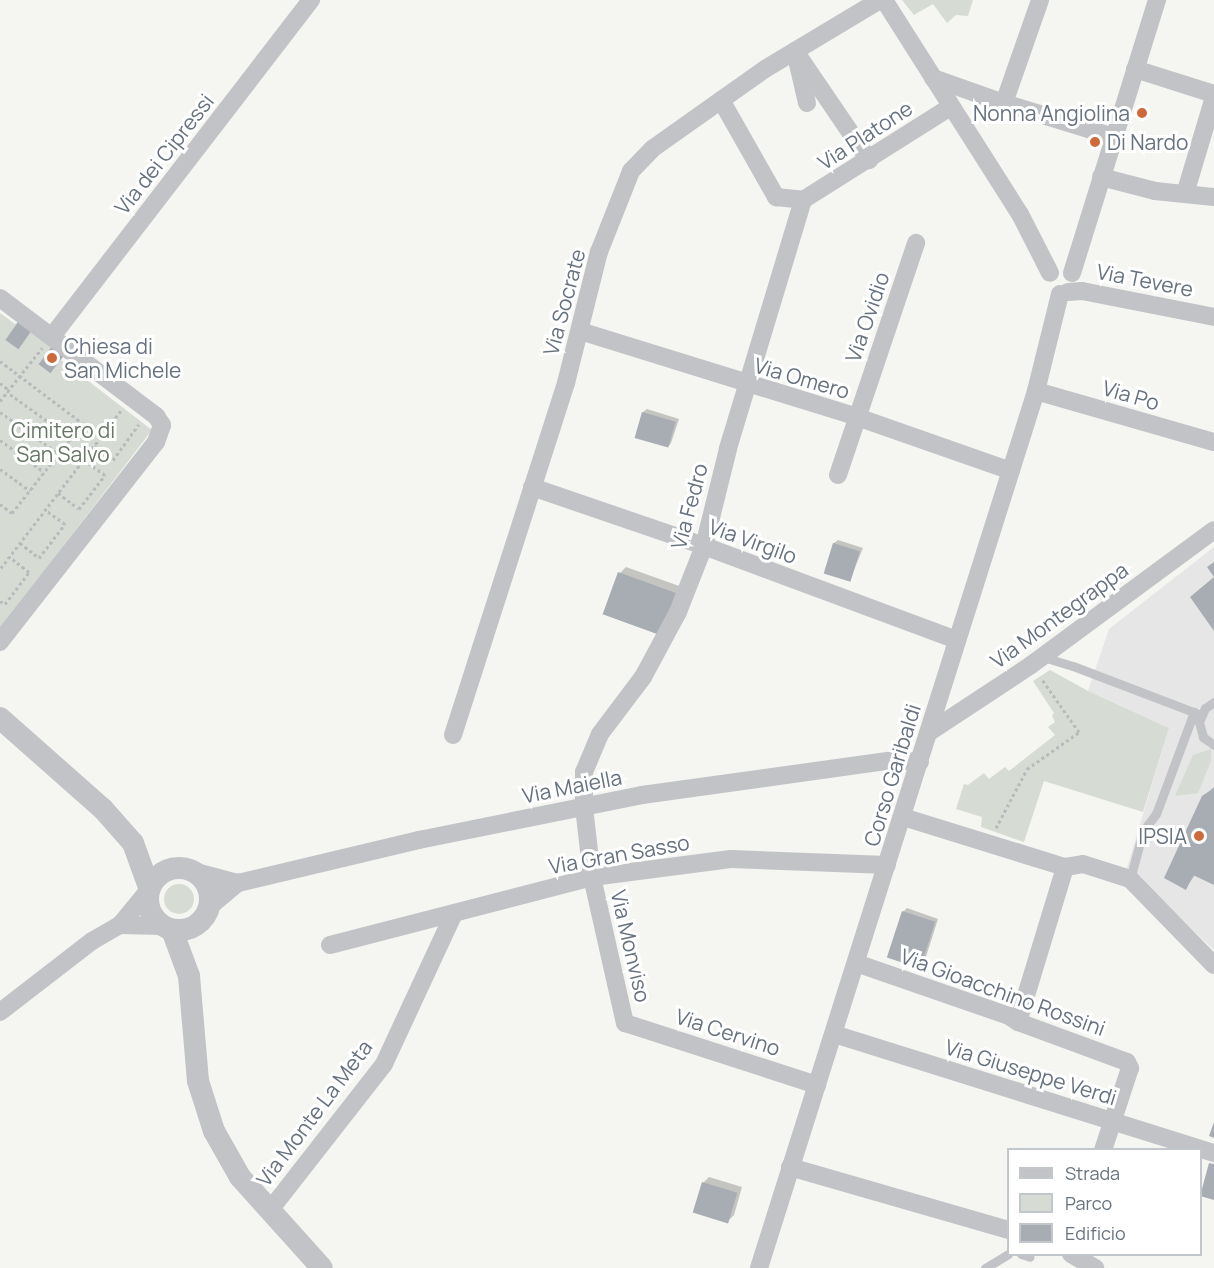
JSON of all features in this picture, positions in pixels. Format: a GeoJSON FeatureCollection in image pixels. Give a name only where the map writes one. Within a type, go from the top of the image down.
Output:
{"type":"FeatureCollection","features":[{"type":"Feature","properties":{"kind":"street","name":"Via dei Cipressi"},"geometry":{"type":"LineString","coordinates":[[53,335],[311,0]]}},
{"type":"Feature","properties":{"kind":"street"},"geometry":{"type":"LineString","coordinates":[[882,0],[1020,214],[1050,273],[1048,280],[1050,288],[1064,293],[1073,285],[1072,273],[1158,0]]}},
{"type":"Feature","properties":{"kind":"street","name":"Via Socrate"},"geometry":{"type":"LineString","coordinates":[[453,735],[580,331],[599,252],[631,171],[652,149],[721,100],[795,51],[882,0]]}},
{"type":"Feature","properties":{"kind":"street"},"geometry":{"type":"LineString","coordinates":[[1004,103],[1040,0]]}},
{"type":"Feature","properties":{"kind":"street"},"geometry":{"type":"LineString","coordinates":[[795,51],[807,103]]}},
{"type":"Feature","properties":{"kind":"street"},"geometry":{"type":"LineString","coordinates":[[795,51],[869,160]]}},
{"type":"Feature","properties":{"kind":"street"},"geometry":{"type":"LineString","coordinates":[[1135,69],[1214,96],[1208,137],[1185,194]]}},
{"type":"Feature","properties":{"kind":"street"},"geometry":{"type":"LineString","coordinates":[[933,78],[1113,137]]}},
{"type":"Feature","properties":{"kind":"street"},"geometry":{"type":"LineString","coordinates":[[721,100],[776,197],[803,200]]}},
{"type":"Feature","properties":{"kind":"street","name":"Via Platone"},"geometry":{"type":"LineString","coordinates":[[803,200],[950,107]]}},
{"type":"Feature","properties":{"kind":"street"},"geometry":{"type":"LineString","coordinates":[[1101,177],[1155,191],[1214,197]]}},
{"type":"Feature","properties":{"kind":"street","name":"Via Fedro"},"geometry":{"type":"LineString","coordinates":[[584,807],[584,772],[600,734],[643,677],[678,612],[704,546],[728,449],[749,386],[780,271],[803,200]]}},
{"type":"Feature","properties":{"kind":"street","name":"Via Ovidio"},"geometry":{"type":"LineString","coordinates":[[838,475],[916,243]]}},
{"type":"Feature","properties":{"kind":"street"},"geometry":{"type":"LineString","coordinates":[[1050,273],[1061,267],[1072,273]]}},
{"type":"Feature","properties":{"kind":"street","name":"Via Tevere"},"geometry":{"type":"LineString","coordinates":[[1064,293],[1082,291],[1214,317]]}},
{"type":"Feature","properties":{"kind":"street","name":"Corso Garibaldi"},"geometry":{"type":"LineString","coordinates":[[759,1268],[903,817],[1036,391],[1064,293]]}},
{"type":"Feature","properties":{"kind":"street"},"geometry":{"type":"LineString","coordinates":[[0,298],[53,335],[156,416],[160,420],[161,431],[156,442],[0,642]]}},
{"type":"Feature","properties":{"kind":"street","name":"Via Omero"},"geometry":{"type":"LineString","coordinates":[[580,331],[749,386],[857,417],[1011,471]]}},
{"type":"Feature","properties":{"kind":"street","name":"Via Po"},"geometry":{"type":"LineString","coordinates":[[1036,391],[1214,442]]}},
{"type":"Feature","properties":{"kind":"street","name":"Via Virgilo"},"geometry":{"type":"LineString","coordinates":[[532,487],[704,546],[957,640]]}},
{"type":"Feature","properties":{"kind":"street","name":"Via Montegrappa"},"geometry":{"type":"LineString","coordinates":[[928,733],[1037,661],[1214,530]]}},
{"type":"Feature","properties":{"kind":"street"},"geometry":{"type":"LineString","coordinates":[[0,718],[103,809],[133,843],[190,870],[209,891],[189,976],[198,1081],[214,1131],[240,1177],[322,1268]]}},
{"type":"Feature","properties":{"kind":"street","name":"Via Maiella"},"geometry":{"type":"LineString","coordinates":[[190,870],[238,883],[418,840],[642,795],[895,760],[920,762]]}},
{"type":"Feature","properties":{"kind":"street","name":"Via Monviso"},"geometry":{"type":"LineString","coordinates":[[584,807],[592,877],[625,1023]]}},
{"type":"Feature","properties":{"kind":"street"},"geometry":{"type":"LineString","coordinates":[[903,817],[1065,867],[1083,864],[1130,879],[1214,964]]}},
{"type":"Feature","properties":{"kind":"street"},"geometry":{"type":"LineString","coordinates":[[133,843],[148,889],[149,911],[167,928],[189,976]]}},
{"type":"Feature","properties":{"kind":"street","name":"Via Gran Sasso"},"geometry":{"type":"LineString","coordinates":[[330,945],[592,877],[731,859],[887,865]]}},
{"type":"Feature","properties":{"kind":"street"},"geometry":{"type":"LineString","coordinates":[[1018,1022],[1065,867]]}},
{"type":"Feature","properties":{"kind":"street"},"geometry":{"type":"LineString","coordinates":[[0,1012],[92,941],[120,925],[166,870],[190,870]]}},
{"type":"Feature","properties":{"kind":"street","name":"Via Maiella"},"geometry":{"type":"LineString","coordinates":[[205,914],[238,883]]}},
{"type":"Feature","properties":{"kind":"street","name":"Via Monte La Meta"},"geometry":{"type":"LineString","coordinates":[[270,1210],[384,1064],[454,913]]}},
{"type":"Feature","properties":{"kind":"street"},"geometry":{"type":"LineString","coordinates":[[120,925],[192,927],[205,914]]}},
{"type":"Feature","properties":{"kind":"street","name":"Via Gioacchino Rossini"},"geometry":{"type":"LineString","coordinates":[[856,963],[1009,1016],[1018,1022],[1127,1062],[1130,1068],[1113,1121]]}},
{"type":"Feature","properties":{"kind":"street","name":"Via Cervino"},"geometry":{"type":"LineString","coordinates":[[625,1023],[817,1085]]}},
{"type":"Feature","properties":{"kind":"street","name":"Via Giuseppe Verdi"},"geometry":{"type":"LineString","coordinates":[[834,1034],[1198,1148]]}},
{"type":"Feature","properties":{"kind":"street"},"geometry":{"type":"LineString","coordinates":[[1103,1148],[1113,1121]]}},
{"type":"Feature","properties":{"kind":"street"},"geometry":{"type":"LineString","coordinates":[[790,1167],[1007,1230]]}},
{"type":"Feature","properties":{"kind":"street"},"geometry":{"type":"LineString","coordinates":[[1074,1256],[1095,1268]]}},
{"type":"Feature","properties":{"kind":"lane"},"geometry":{"type":"LineString","coordinates":[[1037,661],[1073,666],[1197,713]]}},
{"type":"Feature","properties":{"kind":"lane"},"geometry":{"type":"LineString","coordinates":[[1130,879],[1143,831],[1156,814],[1197,713],[1214,702]]}},
{"type":"Feature","properties":{"kind":"lane"},"geometry":{"type":"LineString","coordinates":[[1197,713],[1203,737],[1214,745]]}},
{"type":"Feature","properties":{"kind":"lane"},"geometry":{"type":"LineString","coordinates":[[985,1268],[1007,1255]]}},
{"type":"Feature","properties":{"kind":"path"},"geometry":{"type":"LineString","coordinates":[[0,401],[53,335]]}},
{"type":"Feature","properties":{"kind":"path"},"geometry":{"type":"LineString","coordinates":[[0,361],[101,438]]}},
{"type":"Feature","properties":{"kind":"path"},"geometry":{"type":"LineString","coordinates":[[0,382],[8,391],[71,438],[12,513],[0,504]]}},
{"type":"Feature","properties":{"kind":"path"},"geometry":{"type":"LineString","coordinates":[[0,569],[121,411]]}},
{"type":"Feature","properties":{"kind":"path"},"geometry":{"type":"LineString","coordinates":[[0,412],[58,454]]}},
{"type":"Feature","properties":{"kind":"path"},"geometry":{"type":"LineString","coordinates":[[94,446],[113,460],[139,424]]}},
{"type":"Feature","properties":{"kind":"path"},"geometry":{"type":"LineString","coordinates":[[0,440],[44,472]]}},
{"type":"Feature","properties":{"kind":"path"},"geometry":{"type":"LineString","coordinates":[[58,493],[79,509],[105,475],[84,460]]}},
{"type":"Feature","properties":{"kind":"path"},"geometry":{"type":"LineString","coordinates":[[0,470],[30,491]]}},
{"type":"Feature","properties":{"kind":"path"},"geometry":{"type":"LineString","coordinates":[[20,543],[39,558],[65,525],[46,510]]}},
{"type":"Feature","properties":{"kind":"path"},"geometry":{"type":"LineString","coordinates":[[0,601],[4,604],[29,572],[10,557]]}},
{"type":"Feature","properties":{"kind":"path"},"geometry":{"type":"LineString","coordinates":[[988,843],[1027,769],[1079,732],[1037,661]]}},
{"type":"Feature","properties":{"kind":"shaded area"},"geometry":{"type":"Polygon","coordinates":[[[1214,547],[1214,950],[1132,872],[1126,871],[1169,728],[1088,691],[1109,629],[1214,547]]]}},
{"type":"Feature","properties":{"kind":"green space"},"geometry":{"type":"Polygon","coordinates":[[[902,0],[973,0],[968,16],[956,15],[947,23],[933,4],[914,15],[902,0]]]}},
{"type":"Feature","properties":{"kind":"green space","name":"Cimitero di San Salvo"},"geometry":{"type":"Polygon","coordinates":[[[0,313],[15,324],[18,322],[68,350],[61,360],[152,430],[0,629],[0,313]]]}},
{"type":"Feature","properties":{"kind":"green space"},"geometry":{"type":"Polygon","coordinates":[[[1050,670],[1088,691],[1169,728],[1143,812],[1044,781],[1024,842],[981,827],[982,817],[956,809],[964,784],[968,785],[984,773],[989,779],[1005,767],[1009,771],[1055,735],[1048,727],[1055,722],[1052,716],[1054,713],[1033,681],[1050,670]]]}},
{"type":"Feature","properties":{"kind":"green space"},"geometry":{"type":"Polygon","coordinates":[[[1211,749],[1211,761],[1198,793],[1175,796],[1193,755],[1211,749]]]}},
{"type":"Feature","properties":{"kind":"green space"},"geometry":{"type":"Polygon","coordinates":[[[179,884],[190,888],[194,899],[190,910],[179,914],[168,910],[164,899],[168,888],[179,884]]]}},
{"type":"Feature","properties":{"kind":"building"},"geometry":{"type":"Polygon","coordinates":[[[18,322],[31,331],[18,349],[5,340],[18,322]]]}},
{"type":"Feature","properties":{"kind":"building","name":"Chiesa di San Michele"},"geometry":{"type":"Polygon","coordinates":[[[53,345],[65,354],[51,373],[39,364],[53,345]]]}},
{"type":"Feature","properties":{"kind":"building"},"geometry":{"type":"Polygon","coordinates":[[[642,412],[676,422],[668,448],[635,438],[642,412]]]}},
{"type":"Feature","properties":{"kind":"building"},"geometry":{"type":"Polygon","coordinates":[[[833,543],[860,551],[850,582],[824,574],[833,543]]]}},
{"type":"Feature","properties":{"kind":"building"},"geometry":{"type":"Polygon","coordinates":[[[1214,562],[1214,577],[1207,567],[1214,562]]]}},
{"type":"Feature","properties":{"kind":"building"},"geometry":{"type":"Polygon","coordinates":[[[618,572],[677,594],[662,636],[603,614],[618,572]]]}},
{"type":"Feature","properties":{"kind":"building"},"geometry":{"type":"Polygon","coordinates":[[[1214,577],[1214,631],[1190,597],[1214,577]]]}},
{"type":"Feature","properties":{"kind":"building","name":"IPSIA"},"geometry":{"type":"Polygon","coordinates":[[[1214,788],[1214,885],[1193,875],[1186,890],[1164,878],[1202,796],[1214,788]]]}},
{"type":"Feature","properties":{"kind":"building"},"geometry":{"type":"Polygon","coordinates":[[[902,911],[935,922],[920,968],[887,958],[902,911]]]}},
{"type":"Feature","properties":{"kind":"building"},"geometry":{"type":"Polygon","coordinates":[[[1214,1122],[1214,1138],[1209,1136],[1214,1122]]]}},
{"type":"Feature","properties":{"kind":"building"},"geometry":{"type":"Polygon","coordinates":[[[1209,1163],[1214,1164],[1214,1200],[1202,1197],[1209,1163]]]}},
{"type":"Feature","properties":{"kind":"building"},"geometry":{"type":"Polygon","coordinates":[[[702,1182],[737,1193],[728,1223],[693,1213],[702,1182]]]}},
{"type":"Feature","properties":{"kind":"place","name":"Nonna Angiolina"},"geometry":{"type":"Point","coordinates":[1142,113]}},
{"type":"Feature","properties":{"kind":"place","name":"Di Nardo"},"geometry":{"type":"Point","coordinates":[1095,142]}},
{"type":"Feature","properties":{"kind":"place","name":"Chiesa di San Michele"},"geometry":{"type":"Point","coordinates":[52,358]}},
{"type":"Feature","properties":{"kind":"place","name":"IPSIA"},"geometry":{"type":"Point","coordinates":[1199,836]}}]}
